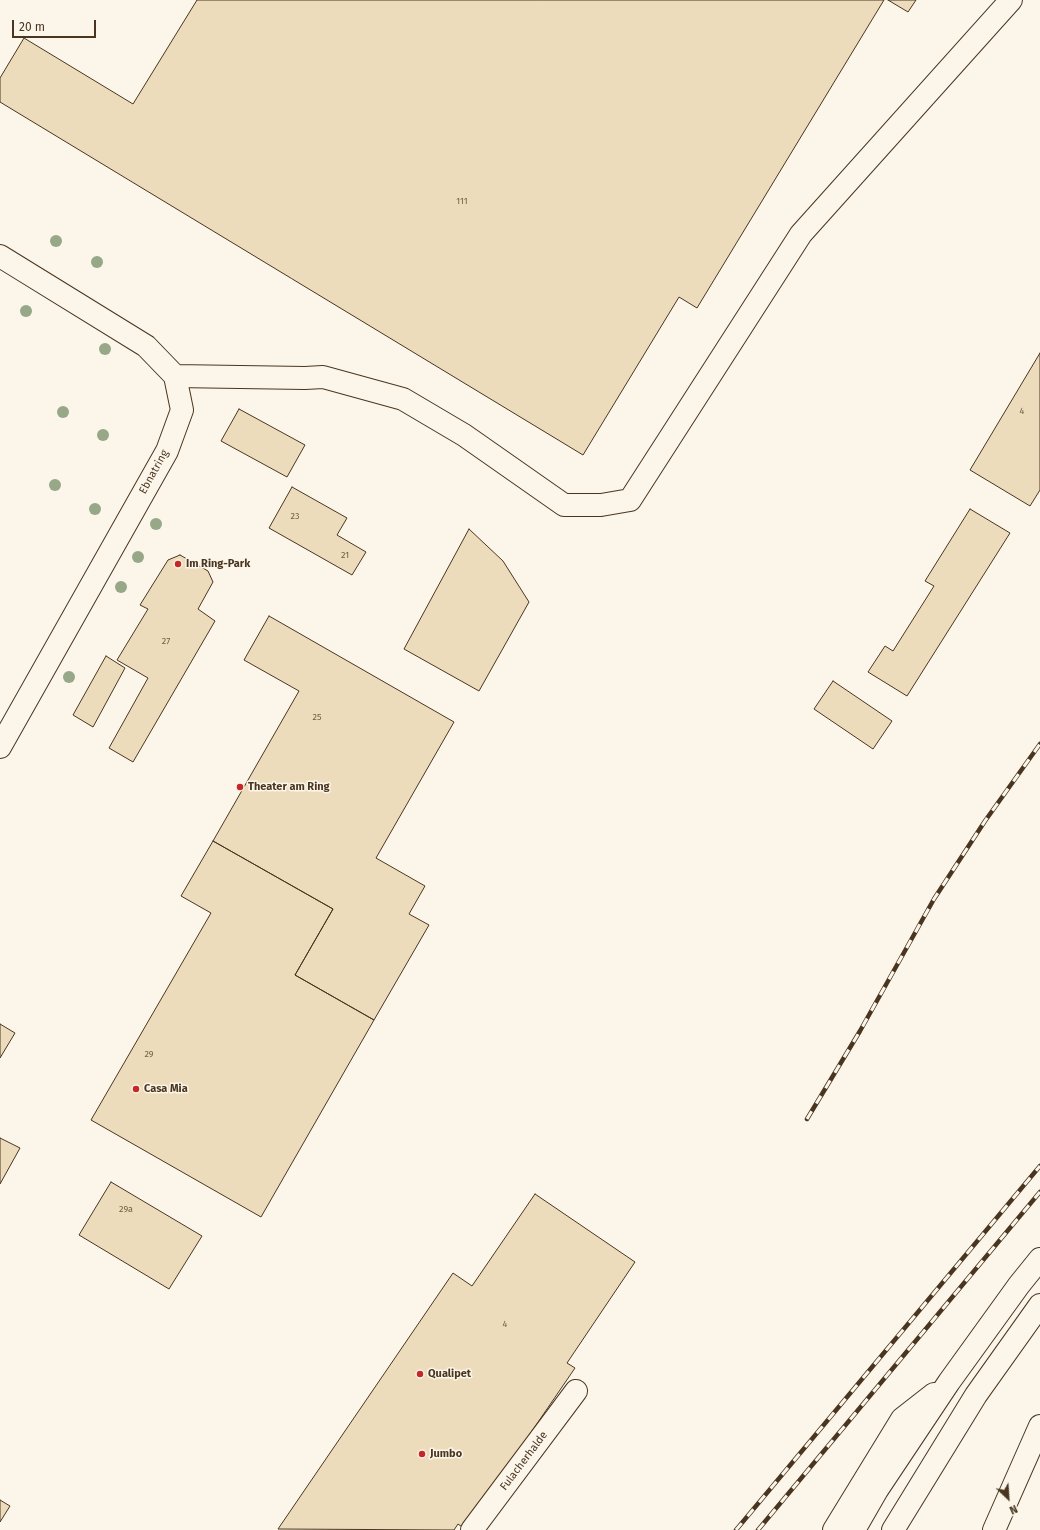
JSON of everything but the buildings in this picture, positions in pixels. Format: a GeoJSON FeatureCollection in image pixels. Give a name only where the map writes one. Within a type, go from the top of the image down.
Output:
{"type":"FeatureCollection","features":[{"type":"Feature","properties":{"kind":"main road"},"geometry":{"type":"LineString","coordinates":[[0,256],[146,346],[175,376],[323,377],[403,399],[464,435],[564,505],[601,504],[630,500],[801,234],[1011,0]]}},
{"type":"Feature","properties":{"kind":"main road","name":"Ebnatring"},"geometry":{"type":"LineString","coordinates":[[0,747],[167,451],[182,410],[175,376]]}},
{"type":"Feature","properties":{"kind":"main road"},"geometry":{"type":"LineString","coordinates":[[854,1530],[877,1490],[949,1382],[1019,1285],[1040,1259]]}},
{"type":"Feature","properties":{"kind":"main road"},"geometry":{"type":"LineString","coordinates":[[893,1530],[976,1395],[1040,1305]]}},
{"type":"Feature","properties":{"kind":"main road"},"geometry":{"type":"LineString","coordinates":[[834,1530],[902,1419],[949,1382]]}},
{"type":"Feature","properties":{"kind":"main road","name":"Fulacherhalde"},"geometry":{"type":"LineString","coordinates":[[472,1530],[576,1391]]}},
{"type":"Feature","properties":{"kind":"main road"},"geometry":{"type":"LineString","coordinates":[[994,1530],[1040,1426]]}},
{"type":"Feature","properties":{"kind":"railway"},"geometry":{"type":"LineString","coordinates":[[807,1119],[860,1031],[934,899],[985,821],[1040,744]]}},
{"type":"Feature","properties":{"kind":"railway"},"geometry":{"type":"LineString","coordinates":[[736,1530],[1040,1166]]}},
{"type":"Feature","properties":{"kind":"railway"},"geometry":{"type":"LineString","coordinates":[[758,1530],[1040,1192]]}},
{"type":"Feature","properties":{"kind":"place","name":"Im Ring-Park"},"geometry":{"type":"Point","coordinates":[178,564]}},
{"type":"Feature","properties":{"kind":"place","name":"Theater am Ring"},"geometry":{"type":"Point","coordinates":[240,787]}},
{"type":"Feature","properties":{"kind":"place","name":"Casa Mia"},"geometry":{"type":"Point","coordinates":[136,1089]}},
{"type":"Feature","properties":{"kind":"place","name":"Qualipet"},"geometry":{"type":"Point","coordinates":[420,1374]}},
{"type":"Feature","properties":{"kind":"place","name":"Jumbo"},"geometry":{"type":"Point","coordinates":[422,1454]}}]}
